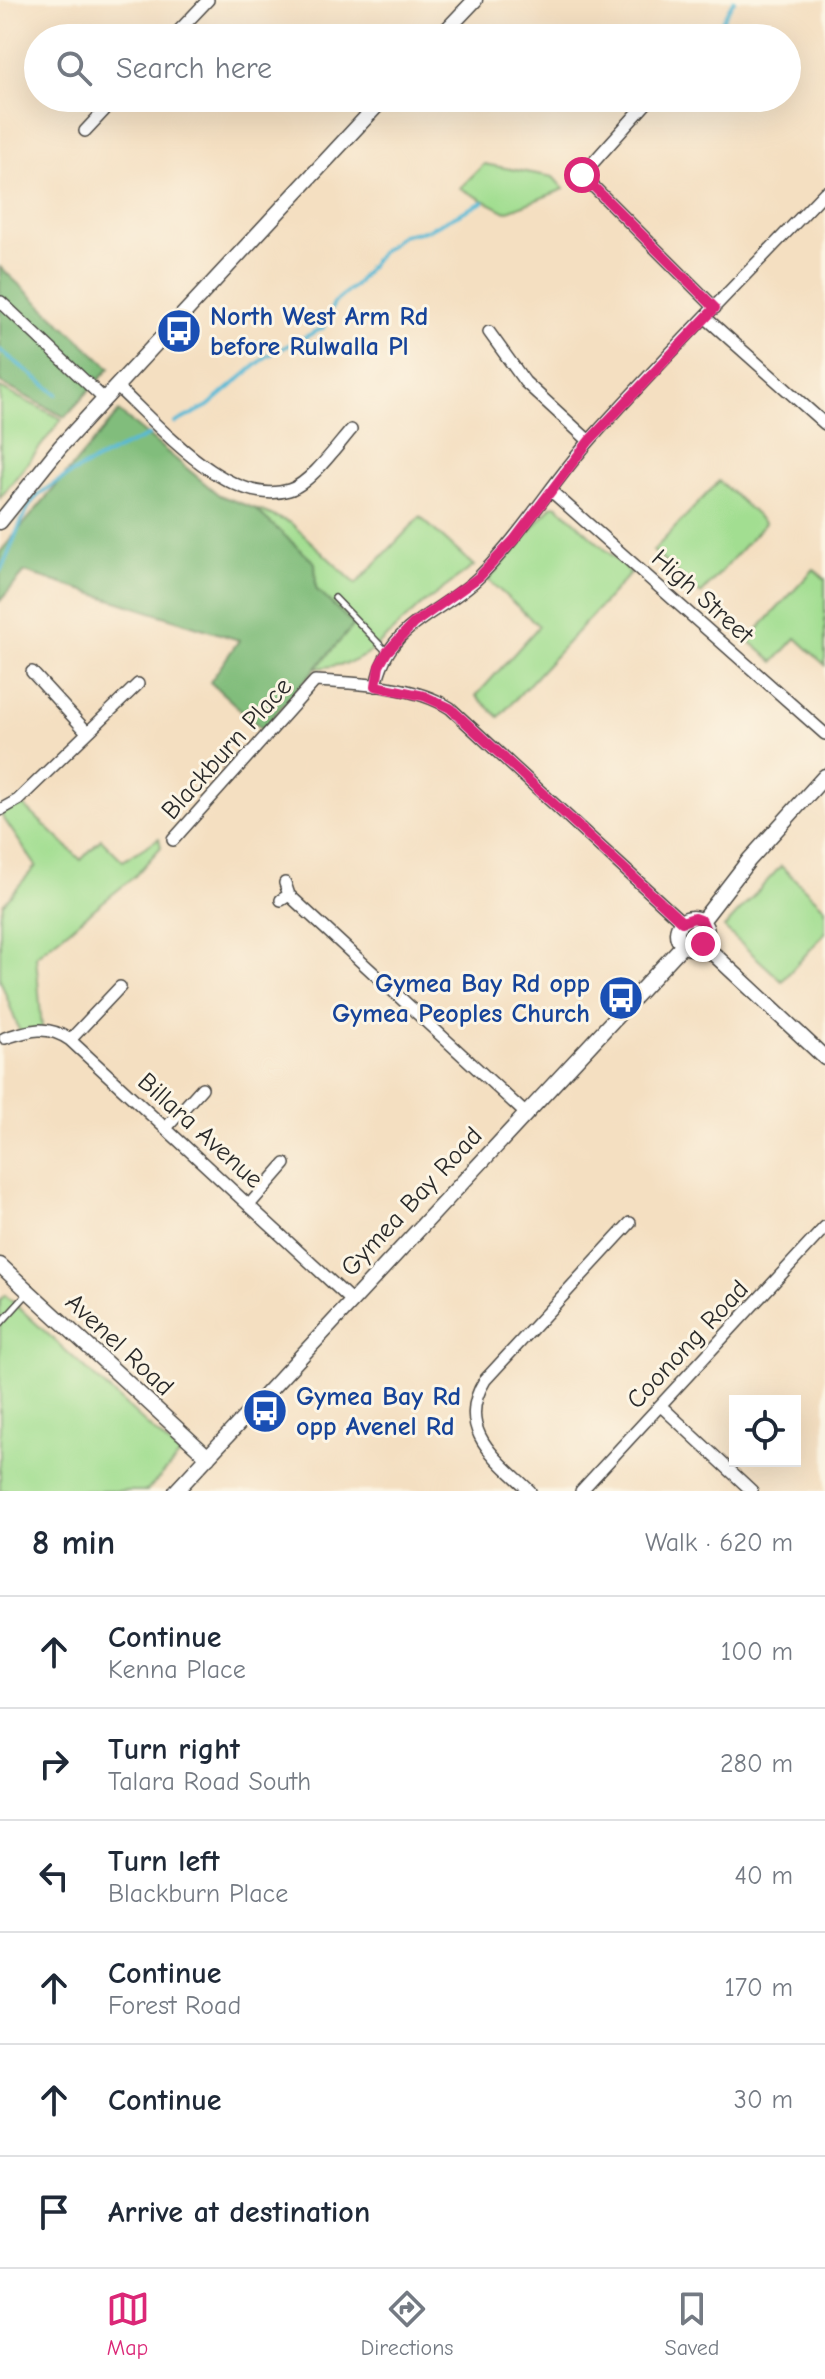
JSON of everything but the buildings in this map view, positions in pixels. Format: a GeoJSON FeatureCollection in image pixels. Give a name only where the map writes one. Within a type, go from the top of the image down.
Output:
{"type":"FeatureCollection","features":[{"type":"Feature","properties":{"kind":"street"},"geometry":{"type":"LineString","coordinates":[[185,24],[208,0]]}},
{"type":"Feature","properties":{"kind":"street"},"geometry":{"type":"LineString","coordinates":[[452,24],[475,0]]}},
{"type":"Feature","properties":{"kind":"street"},"geometry":{"type":"LineString","coordinates":[[85,131],[103,112]]}},
{"type":"Feature","properties":{"kind":"street"},"geometry":{"type":"LineString","coordinates":[[0,522],[37,473],[371,112]]}},
{"type":"Feature","properties":{"kind":"street"},"geometry":{"type":"LineString","coordinates":[[638,112],[582,175],[715,308]]}},
{"type":"Feature","properties":{"kind":"street"},"geometry":{"type":"LineString","coordinates":[[376,686],[379,666],[387,652],[413,624],[479,577],[514,540],[589,441],[825,192]]}},
{"type":"Feature","properties":{"kind":"street"},"geometry":{"type":"LineString","coordinates":[[1,302],[104,399]]}},
{"type":"Feature","properties":{"kind":"street"},"geometry":{"type":"LineString","coordinates":[[705,317],[825,424]]}},
{"type":"Feature","properties":{"kind":"street"},"geometry":{"type":"LineString","coordinates":[[489,332],[525,382],[589,441]]}},
{"type":"Feature","properties":{"kind":"street"},"geometry":{"type":"LineString","coordinates":[[116,386],[190,454],[227,481],[260,494],[292,490],[316,470],[351,430]]}},
{"type":"Feature","properties":{"kind":"street","name":"High Street"},"geometry":{"type":"LineString","coordinates":[[551,491],[825,734]]}},
{"type":"Feature","properties":{"kind":"street"},"geometry":{"type":"LineString","coordinates":[[32,672],[87,732]]}},
{"type":"Feature","properties":{"kind":"street","name":"Blackburn Place"},"geometry":{"type":"LineString","coordinates":[[173,840],[315,681],[376,686],[424,696],[450,708],[682,922]]}},
{"type":"Feature","properties":{"kind":"street"},"geometry":{"type":"LineString","coordinates":[[0,810],[18,800],[138,684]]}},
{"type":"Feature","properties":{"kind":"street"},"geometry":{"type":"LineString","coordinates":[[702,921],[749,860],[825,776]]}},
{"type":"Feature","properties":{"kind":"street"},"geometry":{"type":"LineString","coordinates":[[285,893],[525,1113]]}},
{"type":"Feature","properties":{"kind":"street"},"geometry":{"type":"LineString","coordinates":[[694,918],[702,921],[708,935],[703,944],[696,948],[683,945],[677,931],[682,922],[694,918]]}},
{"type":"Feature","properties":{"kind":"street"},"geometry":{"type":"LineString","coordinates":[[703,944],[825,1058]]}},
{"type":"Feature","properties":{"kind":"street","name":"Gymea Bay Road"},"geometry":{"type":"LineString","coordinates":[[176,1491],[683,945]]}},
{"type":"Feature","properties":{"kind":"street"},"geometry":{"type":"LineString","coordinates":[[70,1040],[120,987]]}},
{"type":"Feature","properties":{"kind":"street","name":"Billara Avenue"},"geometry":{"type":"LineString","coordinates":[[5,1038],[34,1028],[48,1029],[70,1040],[352,1301]]}},
{"type":"Feature","properties":{"kind":"street"},"geometry":{"type":"LineString","coordinates":[[166,1128],[202,1088]]}},
{"type":"Feature","properties":{"kind":"street"},"geometry":{"type":"LineString","coordinates":[[250,1204],[285,1164]]}},
{"type":"Feature","properties":{"kind":"street"},"geometry":{"type":"LineString","coordinates":[[530,1491],[484,1444],[474,1418],[476,1398],[485,1380],[630,1223]]}},
{"type":"Feature","properties":{"kind":"street","name":"Coonong Road"},"geometry":{"type":"LineString","coordinates":[[581,1491],[825,1227]]}},
{"type":"Feature","properties":{"kind":"street","name":"Avenel Road"},"geometry":{"type":"LineString","coordinates":[[0,1265],[208,1457]]}},
{"type":"Feature","properties":{"kind":"street"},"geometry":{"type":"LineString","coordinates":[[661,1406],[752,1491]]}},
{"type":"Feature","properties":{"kind":"lane"},"geometry":{"type":"LineString","coordinates":[[335,598],[387,652]]}},
{"type":"Feature","properties":{"kind":"lane"},"geometry":{"type":"LineString","coordinates":[[0,1324],[29,1292]]}},
{"type":"Feature","properties":{"kind":"green space"},"geometry":{"type":"Polygon","coordinates":[[[484,164],[553,177],[564,189],[506,212],[460,188],[484,164]]]}},
{"type":"Feature","properties":{"kind":"green space"},"geometry":{"type":"Polygon","coordinates":[[[0,267],[110,368],[65,417],[0,383],[0,267]]]}},
{"type":"Feature","properties":{"kind":"green space"},"geometry":{"type":"Polygon","coordinates":[[[0,388],[62,419],[0,498],[0,388]]]}},
{"type":"Feature","properties":{"kind":"green space"},"geometry":{"type":"Polygon","coordinates":[[[119,412],[219,495],[254,508],[315,563],[316,589],[354,625],[262,729],[210,682],[239,640],[25,572],[0,601],[0,552],[119,412]]]}},
{"type":"Feature","properties":{"kind":"green space"},"geometry":{"type":"Polygon","coordinates":[[[719,481],[765,523],[701,594],[653,551],[719,481]]]}},
{"type":"Feature","properties":{"kind":"green space"},"geometry":{"type":"Polygon","coordinates":[[[553,505],[558,506],[631,573],[499,717],[476,696],[539,626],[488,580],[553,505]]]}},
{"type":"Feature","properties":{"kind":"green space"},"geometry":{"type":"Polygon","coordinates":[[[254,508],[291,523],[356,584],[420,517],[474,566],[420,606],[368,654],[350,663],[313,669],[353,625],[316,589],[315,563],[254,508]]]}},
{"type":"Feature","properties":{"kind":"green space"},"geometry":{"type":"Polygon","coordinates":[[[814,569],[825,579],[825,665],[796,638],[774,662],[748,640],[814,569]]]}},
{"type":"Feature","properties":{"kind":"green space"},"geometry":{"type":"Polygon","coordinates":[[[18,800],[81,860],[101,839],[123,861],[159,838],[161,847],[135,876],[36,956],[42,1029],[20,1033],[0,979],[0,916],[3,904],[36,866],[0,813],[18,800]]]}},
{"type":"Feature","properties":{"kind":"green space"},"geometry":{"type":"Polygon","coordinates":[[[781,866],[825,908],[825,933],[782,981],[724,928],[781,866]]]}},
{"type":"Feature","properties":{"kind":"green space"},"geometry":{"type":"Polygon","coordinates":[[[5,1295],[180,1455],[147,1491],[0,1491],[0,1300],[5,1295]]]}},
{"type":"Feature","properties":{"kind":"waterway"},"geometry":{"type":"LineString","coordinates":[[722,21],[734,0]]}},
{"type":"Feature","properties":{"kind":"waterway"},"geometry":{"type":"LineString","coordinates":[[175,423],[208,406],[267,356],[323,328],[334,303],[357,283],[380,253],[402,235],[425,231],[483,202]]}},
{"type":"Feature","properties":{"kind":"waterway"},"geometry":{"type":"LineString","coordinates":[[0,350],[57,394]]}},
{"type":"Feature","properties":{"kind":"waterway"},"geometry":{"type":"LineString","coordinates":[[0,571],[26,511],[39,495],[86,466],[149,435]]}},
{"type":"Feature","properties":{"kind":"place","name":"North West Arm Rd before Rulwalla Pl"},"geometry":{"type":"Point","coordinates":[179,331]}},
{"type":"Feature","properties":{"kind":"place","name":"Gymea Bay Rd opp Gymea Peoples Church"},"geometry":{"type":"Point","coordinates":[621,998]}},
{"type":"Feature","properties":{"kind":"place","name":"Gymea Bay Rd opp Avenel Rd"},"geometry":{"type":"Point","coordinates":[265,1411]}},
{"type":"Feature","properties":{"kind":"route"},"geometry":{"type":"LineString","coordinates":[[582,175],[715,308],[589,441],[514,540],[479,577],[413,624],[387,652],[379,666],[376,686],[424,696],[450,708],[682,922],[690,918],[702,921],[708,935],[703,944]]}}]}
